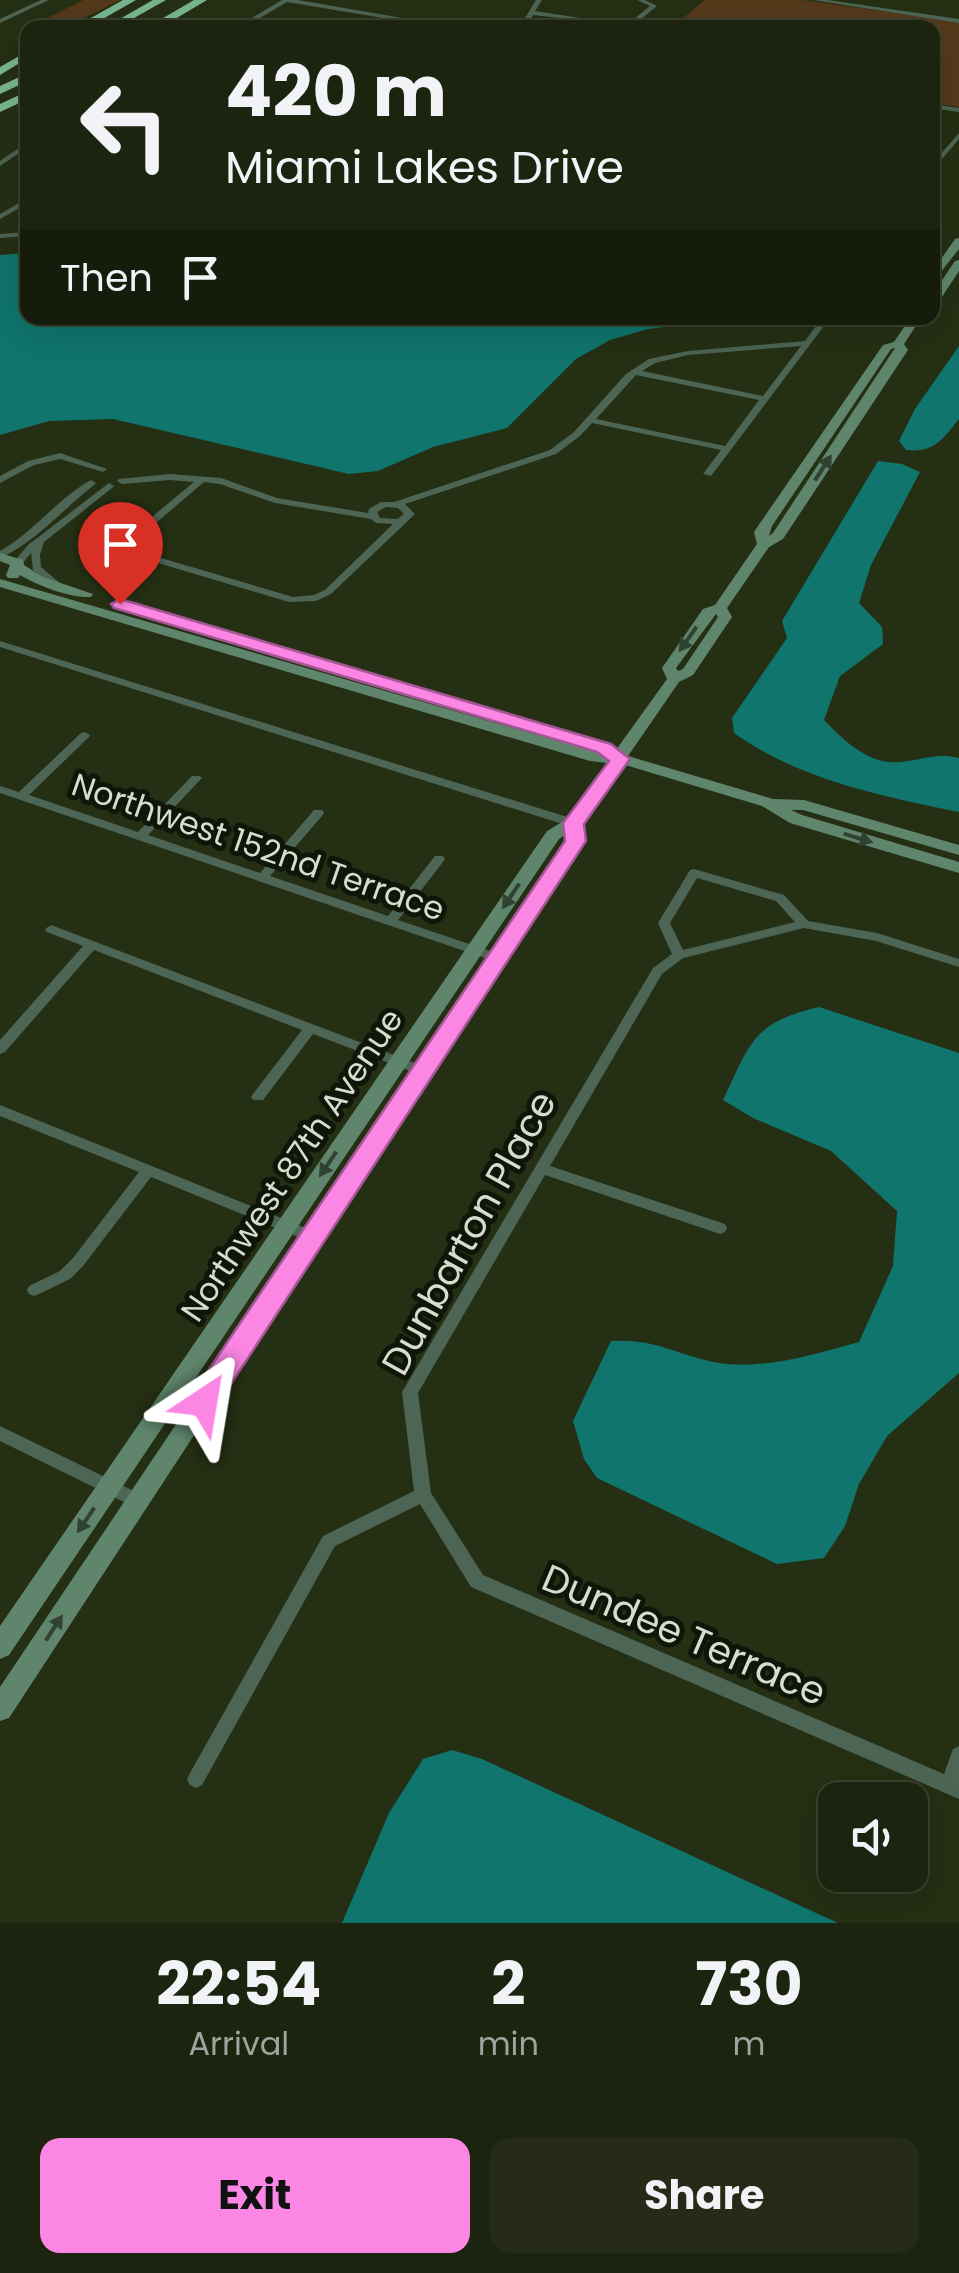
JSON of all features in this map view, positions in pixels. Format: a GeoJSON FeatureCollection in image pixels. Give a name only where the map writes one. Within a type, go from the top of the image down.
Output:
{"type":"FeatureCollection","features":[{"type":"Feature","properties":{"kind":"highway"},"geometry":{"type":"LineString","coordinates":[[93,20],[131,0]]}},
{"type":"Feature","properties":{"kind":"highway"},"geometry":{"type":"LineString","coordinates":[[124,20],[161,0]]}},
{"type":"Feature","properties":{"kind":"highway"},"geometry":{"type":"LineString","coordinates":[[134,20],[171,0]]}},
{"type":"Feature","properties":{"kind":"highway"},"geometry":{"type":"LineString","coordinates":[[166,20],[202,0]]}},
{"type":"Feature","properties":{"kind":"street"},"geometry":{"type":"LineString","coordinates":[[0,21],[46,0]]}},
{"type":"Feature","properties":{"kind":"street"},"geometry":{"type":"LineString","coordinates":[[252,20],[287,0],[408,20]]}},
{"type":"Feature","properties":{"kind":"street"},"geometry":{"type":"LineString","coordinates":[[528,20],[539,0]]}},
{"type":"Feature","properties":{"kind":"street"},"geometry":{"type":"LineString","coordinates":[[636,20],[654,6],[640,0]]}},
{"type":"Feature","properties":{"kind":"street"},"geometry":{"type":"LineString","coordinates":[[816,0],[959,20]]}},
{"type":"Feature","properties":{"kind":"street"},"geometry":{"type":"LineString","coordinates":[[0,11],[16,14]]}},
{"type":"Feature","properties":{"kind":"street"},"geometry":{"type":"LineString","coordinates":[[533,13],[577,18]]}},
{"type":"Feature","properties":{"kind":"street"},"geometry":{"type":"LineString","coordinates":[[940,159],[959,135]]}},
{"type":"Feature","properties":{"kind":"street"},"geometry":{"type":"LineString","coordinates":[[940,268],[959,241]]}},
{"type":"Feature","properties":{"kind":"street"},"geometry":{"type":"LineString","coordinates":[[940,292],[959,264]]}},
{"type":"Feature","properties":{"kind":"street"},"geometry":{"type":"LineString","coordinates":[[708,474],[821,325]]}},
{"type":"Feature","properties":{"kind":"street","name":"Northwest 87th Avenue"},"geometry":{"type":"LineString","coordinates":[[0,1647],[553,835],[574,823],[674,679],[688,672],[724,616],[720,608],[764,544],[778,536],[902,350],[898,344],[910,325]]}},
{"type":"Feature","properties":{"kind":"street"},"geometry":{"type":"LineString","coordinates":[[351,511],[418,499],[548,454],[590,420],[634,372],[647,364],[678,354],[806,344]]}},
{"type":"Feature","properties":{"kind":"street"},"geometry":{"type":"LineString","coordinates":[[634,372],[765,398]]}},
{"type":"Feature","properties":{"kind":"street"},"geometry":{"type":"LineString","coordinates":[[590,420],[727,449]]}},
{"type":"Feature","properties":{"kind":"street"},"geometry":{"type":"LineString","coordinates":[[0,480],[31,463],[60,456],[109,486]]}},
{"type":"Feature","properties":{"kind":"street"},"geometry":{"type":"LineString","coordinates":[[0,556],[28,538],[89,474],[104,469],[123,478],[230,483],[275,500],[351,511],[377,519],[407,515]]}},
{"type":"Feature","properties":{"kind":"street"},"geometry":{"type":"LineString","coordinates":[[0,581],[14,575],[41,541],[123,478]]}},
{"type":"Feature","properties":{"kind":"street"},"geometry":{"type":"LineString","coordinates":[[203,479],[132,538],[128,549],[294,600],[316,598],[382,540],[418,499]]}},
{"type":"Feature","properties":{"kind":"street"},"geometry":{"type":"LineString","coordinates":[[396,504],[407,515]]}},
{"type":"Feature","properties":{"kind":"street"},"geometry":{"type":"LineString","coordinates":[[379,506],[372,511],[386,530],[382,540]]}},
{"type":"Feature","properties":{"kind":"street"},"geometry":{"type":"LineString","coordinates":[[41,541],[35,555],[36,568],[58,586]]}},
{"type":"Feature","properties":{"kind":"street"},"geometry":{"type":"LineString","coordinates":[[0,556],[38,580],[531,725],[604,748],[620,759]]}},
{"type":"Feature","properties":{"kind":"street"},"geometry":{"type":"LineString","coordinates":[[0,581],[595,758],[620,759],[768,804],[796,819],[959,868]]}},
{"type":"Feature","properties":{"kind":"street"},"geometry":{"type":"LineString","coordinates":[[0,644],[574,823]]}},
{"type":"Feature","properties":{"kind":"street"},"geometry":{"type":"LineString","coordinates":[[21,796],[85,735]]}},
{"type":"Feature","properties":{"kind":"street"},"geometry":{"type":"LineString","coordinates":[[140,836],[196,778]]}},
{"type":"Feature","properties":{"kind":"street","name":"Northwest 152nd Terrace"},"geometry":{"type":"LineString","coordinates":[[0,789],[498,958]]}},
{"type":"Feature","properties":{"kind":"street"},"geometry":{"type":"LineString","coordinates":[[768,804],[804,805],[959,850]]}},
{"type":"Feature","properties":{"kind":"street"},"geometry":{"type":"LineString","coordinates":[[262,878],[318,812]]}},
{"type":"Feature","properties":{"kind":"street","name":"Northwest 87th Avenue"},"geometry":{"type":"LineString","coordinates":[[4,1695],[576,841],[574,823]]}},
{"type":"Feature","properties":{"kind":"street"},"geometry":{"type":"LineString","coordinates":[[391,921],[439,859]]}},
{"type":"Feature","properties":{"kind":"street"},"geometry":{"type":"LineString","coordinates":[[804,924],[780,898],[694,873],[664,924],[678,955],[804,924],[877,937],[959,963]]}},
{"type":"Feature","properties":{"kind":"street"},"geometry":{"type":"LineString","coordinates":[[51,929],[423,1071]]}},
{"type":"Feature","properties":{"kind":"street"},"geometry":{"type":"LineString","coordinates":[[0,1049],[90,946]]}},
{"type":"Feature","properties":{"kind":"street","name":"Dunbarton Place"},"geometry":{"type":"LineString","coordinates":[[423,1495],[410,1392],[656,971],[678,955]]}},
{"type":"Feature","properties":{"kind":"street"},"geometry":{"type":"LineString","coordinates":[[258,1097],[310,1029]]}},
{"type":"Feature","properties":{"kind":"street"},"geometry":{"type":"LineString","coordinates":[[0,1110],[313,1237]]}},
{"type":"Feature","properties":{"kind":"street"},"geometry":{"type":"LineString","coordinates":[[542,1168],[720,1228]]}},
{"type":"Feature","properties":{"kind":"street"},"geometry":{"type":"LineString","coordinates":[[34,1290],[65,1275],[78,1262],[147,1172]]}},
{"type":"Feature","properties":{"kind":"street"},"geometry":{"type":"LineString","coordinates":[[0,1434],[138,1500]]}},
{"type":"Feature","properties":{"kind":"street"},"geometry":{"type":"LineString","coordinates":[[196,1779],[328,1541],[423,1495]]}},
{"type":"Feature","properties":{"kind":"street","name":"Dundee Terrace"},"geometry":{"type":"LineString","coordinates":[[423,1495],[476,1580],[955,1788]]}},
{"type":"Feature","properties":{"kind":"street"},"geometry":{"type":"LineString","coordinates":[[955,1788],[959,1755]]}},
{"type":"Feature","properties":{"kind":"shaded area"},"geometry":{"type":"Polygon","coordinates":[[[83,0],[120,0],[81,20],[43,20],[83,0]]]}},
{"type":"Feature","properties":{"kind":"shaded area"},"geometry":{"type":"Polygon","coordinates":[[[705,0],[803,0],[959,22],[959,107],[940,104],[940,20],[681,20],[705,0]]]}},
{"type":"Feature","properties":{"kind":"water"},"geometry":{"type":"Polygon","coordinates":[[[20,254],[20,325],[681,325],[610,340],[576,359],[507,428],[433,447],[378,471],[349,474],[113,419],[49,421],[0,435],[0,255],[20,254]]]}},
{"type":"Feature","properties":{"kind":"water"},"geometry":{"type":"Polygon","coordinates":[[[959,346],[959,419],[931,447],[906,450],[899,441],[915,409],[959,346]]]}},
{"type":"Feature","properties":{"kind":"water"},"geometry":{"type":"Polygon","coordinates":[[[878,461],[902,464],[920,472],[871,565],[859,603],[882,627],[883,644],[840,676],[824,720],[853,747],[880,760],[959,758],[959,812],[842,784],[786,763],[734,733],[732,718],[787,638],[782,621],[878,461]]]}},
{"type":"Feature","properties":{"kind":"water"},"geometry":{"type":"Polygon","coordinates":[[[819,1007],[959,1053],[959,1373],[887,1436],[859,1484],[845,1526],[824,1558],[777,1564],[597,1478],[584,1459],[573,1421],[611,1341],[642,1342],[736,1365],[790,1360],[859,1342],[893,1266],[897,1211],[831,1151],[753,1118],[723,1100],[756,1038],[780,1020],[819,1007]]]}},
{"type":"Feature","properties":{"kind":"water"},"geometry":{"type":"Polygon","coordinates":[[[452,1750],[482,1759],[838,1923],[342,1923],[389,1813],[423,1759],[452,1750]]]}},
{"type":"Feature","properties":{"kind":"route"},"geometry":{"type":"LineString","coordinates":[[120,604],[568,736],[604,748],[620,759],[574,823],[576,841],[204,1402]]}}]}
